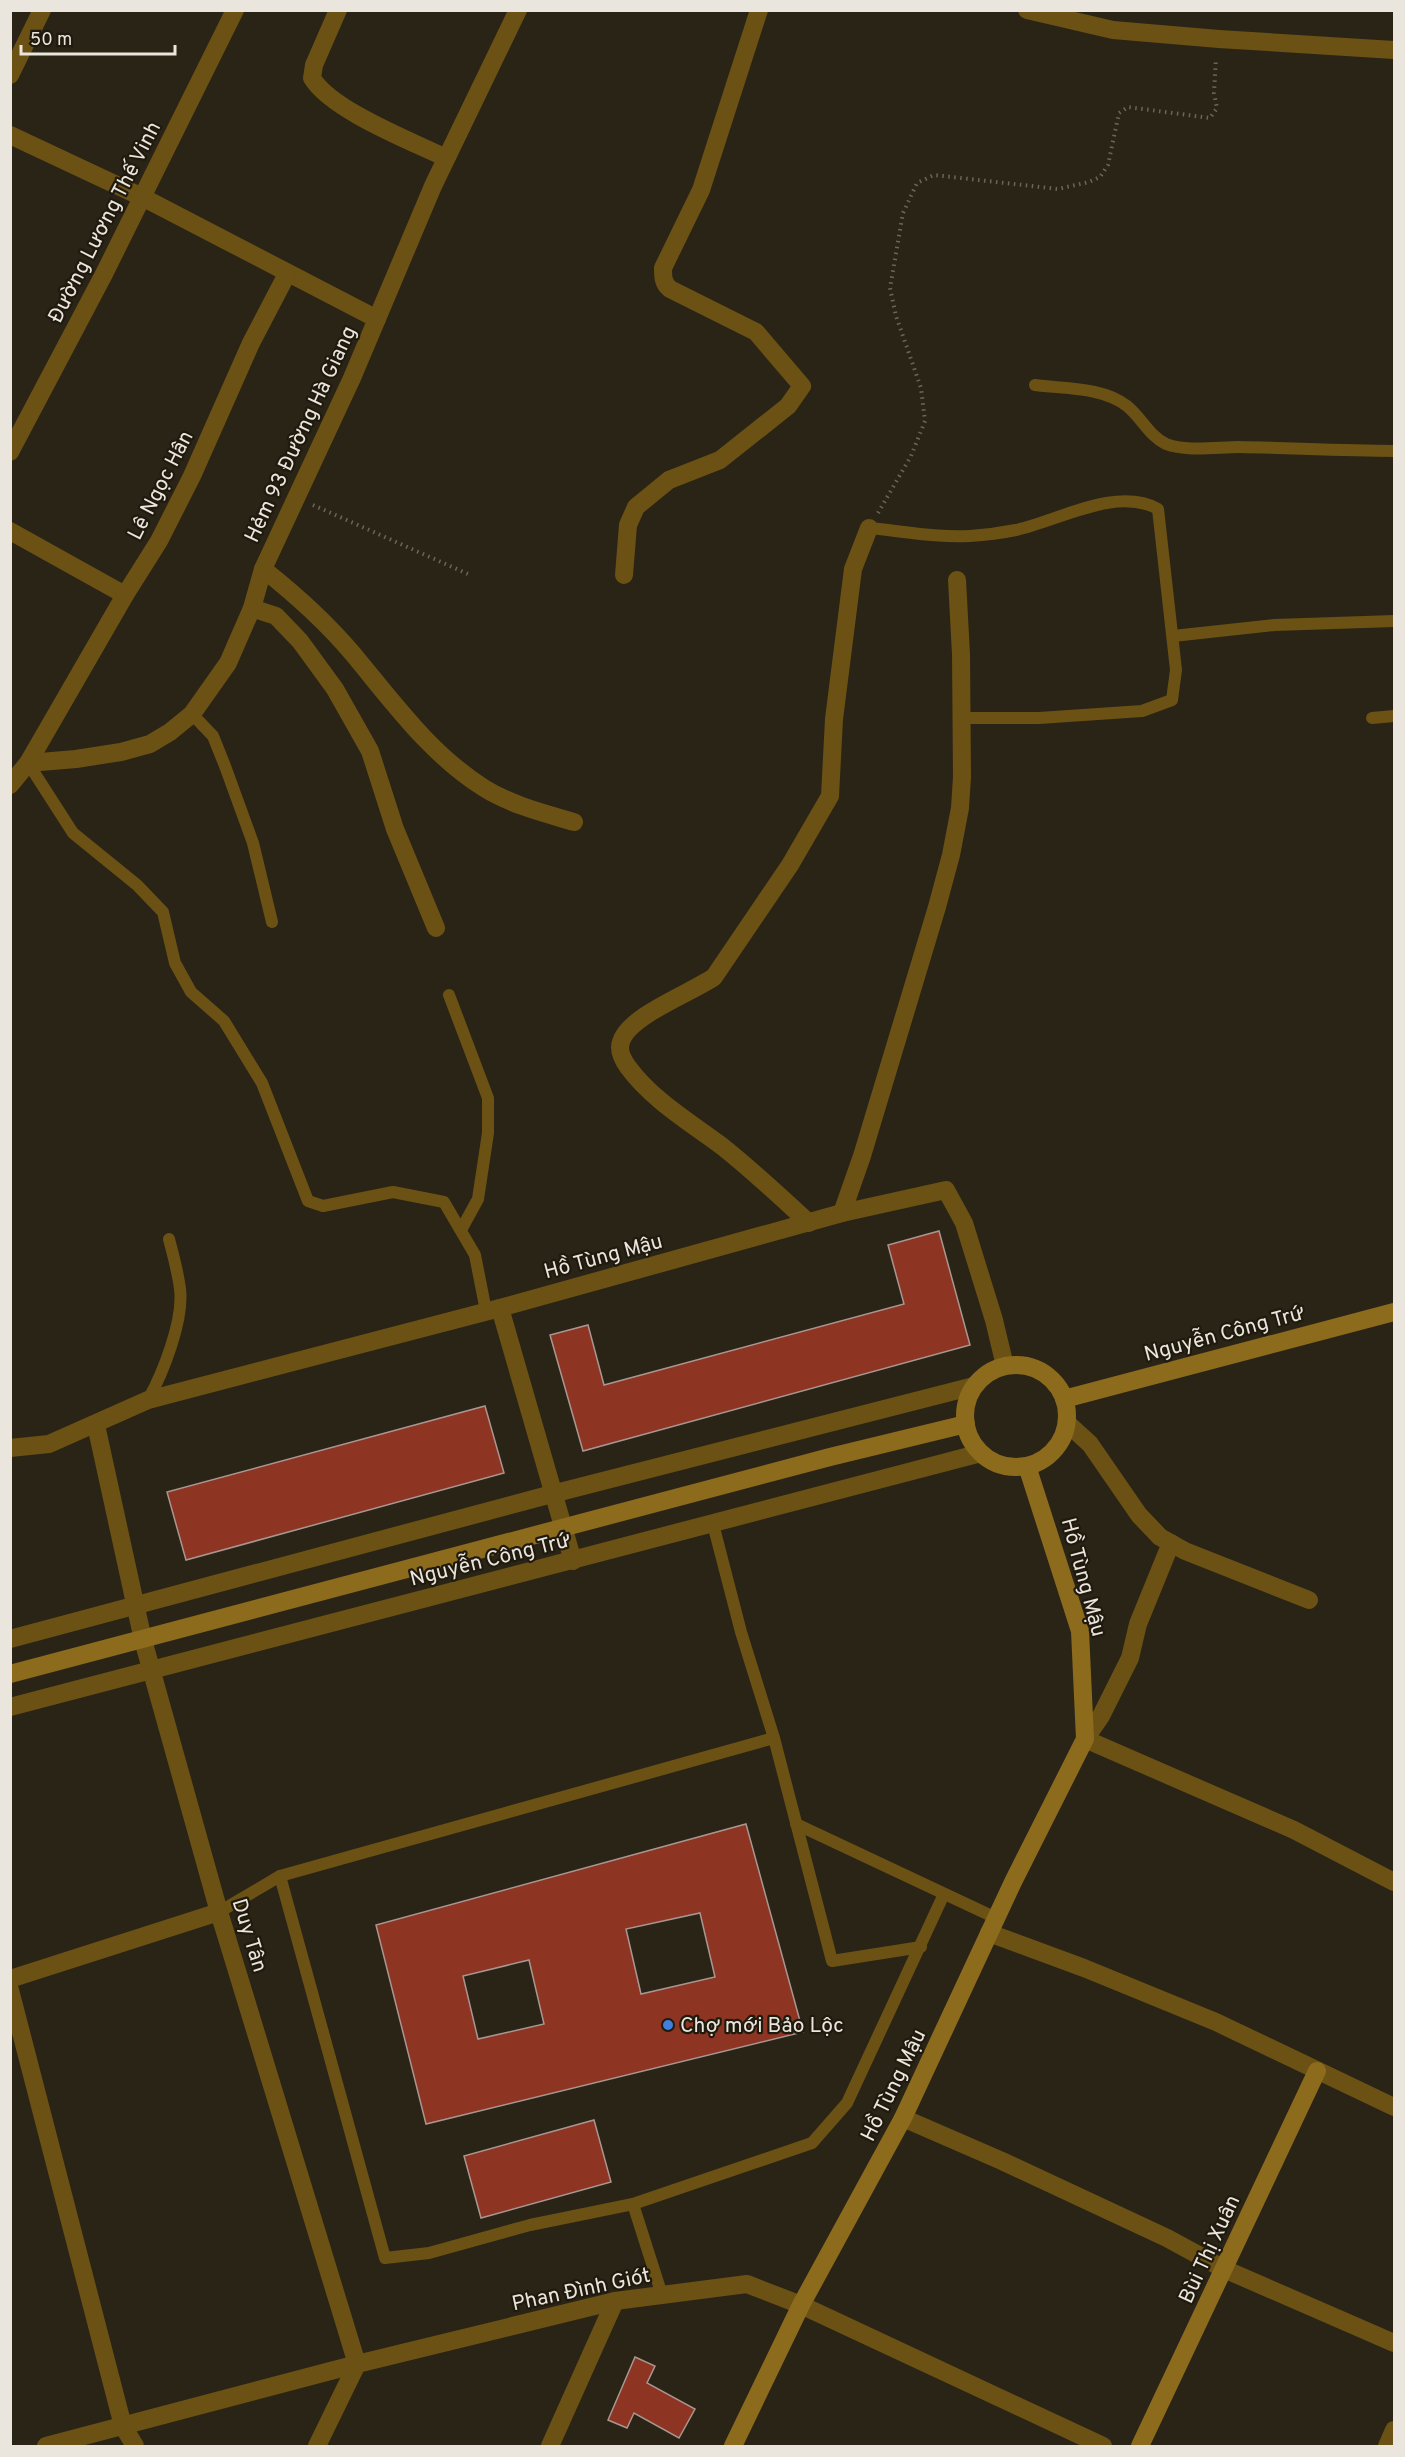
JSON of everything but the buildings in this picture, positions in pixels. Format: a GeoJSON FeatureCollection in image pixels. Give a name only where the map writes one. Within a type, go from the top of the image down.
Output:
{"type":"FeatureCollection","features":[{"type":"Feature","properties":{"kind":"street"},"geometry":{"type":"LineString","coordinates":[[10,75],[42,10]]}},
{"type":"Feature","properties":{"kind":"street","name":"Đường Lương Thế Vinh"},"geometry":{"type":"LineString","coordinates":[[10,452],[142,197],[235,10]]}},
{"type":"Feature","properties":{"kind":"street"},"geometry":{"type":"LineString","coordinates":[[338,10],[314,65],[312,78],[318,88],[370,121],[446,158]]}},
{"type":"Feature","properties":{"kind":"street","name":"Hẻm 93 Đường Hà Giang"},"geometry":{"type":"LineString","coordinates":[[28,763],[121,752],[150,744],[170,732],[192,714],[228,663],[252,608],[262,569],[376,319],[433,186],[518,10]]}},
{"type":"Feature","properties":{"kind":"street"},"geometry":{"type":"LineString","coordinates":[[624,575],[628,525],[636,507],[669,480],[720,460],[788,406],[802,386],[756,332],[670,289],[663,277],[663,268],[701,190],[759,10]]}},
{"type":"Feature","properties":{"kind":"street"},"geometry":{"type":"LineString","coordinates":[[1027,10],[1113,30],[1395,50]]}},
{"type":"Feature","properties":{"kind":"street"},"geometry":{"type":"LineString","coordinates":[[10,135],[142,197],[376,319]]}},
{"type":"Feature","properties":{"kind":"street","name":"Lê Ngọc Hân"},"geometry":{"type":"LineString","coordinates":[[10,785],[28,763],[125,595],[159,541],[192,476],[251,343],[287,274]]}},
{"type":"Feature","properties":{"kind":"street"},"geometry":{"type":"LineString","coordinates":[[809,1223],[761,1178],[662,1101],[640,1081],[628,1068],[621,1055],[620,1042],[628,1029],[654,1010],[714,977],[790,866],[830,796],[834,719],[853,569],[869,528]]}},
{"type":"Feature","properties":{"kind":"street"},"geometry":{"type":"LineString","coordinates":[[10,531],[125,595]]}},
{"type":"Feature","properties":{"kind":"street"},"geometry":{"type":"LineString","coordinates":[[262,569],[301,599],[352,653],[402,715],[443,758],[485,789],[529,808],[574,822]]}},
{"type":"Feature","properties":{"kind":"street"},"geometry":{"type":"LineString","coordinates":[[842,1213],[876,1110],[951,855],[960,808],[962,654],[957,579]]}},
{"type":"Feature","properties":{"kind":"street"},"geometry":{"type":"LineString","coordinates":[[252,608],[276,616],[300,641],[335,689],[370,751],[395,829],[436,928]]}},
{"type":"Feature","properties":{"kind":"street","name":"Hồ Tùng Mậu"},"geometry":{"type":"LineString","coordinates":[[10,1448],[49,1444],[148,1400],[493,1310],[842,1213],[946,1190],[964,1223],[994,1320],[1005,1366]]}},
{"type":"Feature","properties":{"kind":"street"},"geometry":{"type":"LineString","coordinates":[[493,1310],[573,1561]]}},
{"type":"Feature","properties":{"kind":"street","name":"Nguyễn Công Trứ"},"geometry":{"type":"LineString","coordinates":[[1064,1399],[1395,1312]]}},
{"type":"Feature","properties":{"kind":"street"},"geometry":{"type":"LineString","coordinates":[[10,1639],[552,1494],[974,1386],[993,1370],[1005,1366],[1030,1366],[1041,1371],[1055,1383],[1064,1399],[1067,1423],[1058,1446],[1039,1462],[1027,1466],[1003,1465],[981,1453],[973,1444],[966,1424],[965,1408],[974,1386]]}},
{"type":"Feature","properties":{"kind":"street"},"geometry":{"type":"LineString","coordinates":[[1067,1423],[1090,1444],[1139,1515],[1160,1537],[1185,1551],[1309,1600]]}},
{"type":"Feature","properties":{"kind":"street","name":"Nguyễn Công Trứ"},"geometry":{"type":"LineString","coordinates":[[10,1674],[562,1527],[966,1424]]}},
{"type":"Feature","properties":{"kind":"street","name":"Duy Tân"},"geometry":{"type":"LineString","coordinates":[[96,1425],[143,1638],[219,1912],[357,2364]]}},
{"type":"Feature","properties":{"kind":"street","name":"Nguyễn Công Trứ"},"geometry":{"type":"LineString","coordinates":[[10,1707],[981,1453]]}},
{"type":"Feature","properties":{"kind":"street","name":"Hồ Tùng Mậu"},"geometry":{"type":"LineString","coordinates":[[1027,1466],[1080,1631],[1085,1738]]}},
{"type":"Feature","properties":{"kind":"street","name":"Hồ Tùng Mậu"},"geometry":{"type":"LineString","coordinates":[[733,2446],[801,2305],[903,2118],[993,1925],[1085,1738],[1101,1716],[1130,1658],[1138,1624],[1171,1543]]}},
{"type":"Feature","properties":{"kind":"street"},"geometry":{"type":"LineString","coordinates":[[1085,1738],[1294,1830],[1395,1882]]}},
{"type":"Feature","properties":{"kind":"street"},"geometry":{"type":"LineString","coordinates":[[10,1979],[219,1912]]}},
{"type":"Feature","properties":{"kind":"street"},"geometry":{"type":"LineString","coordinates":[[993,1925],[1084,1968],[1216,2022],[1395,2107]]}},
{"type":"Feature","properties":{"kind":"street"},"geometry":{"type":"LineString","coordinates":[[10,1990],[123,2426],[135,2446]]}},
{"type":"Feature","properties":{"kind":"street","name":"Bùi Thị Xuân"},"geometry":{"type":"LineString","coordinates":[[1140,2446],[1317,2071]]}},
{"type":"Feature","properties":{"kind":"street"},"geometry":{"type":"LineString","coordinates":[[903,2118],[1002,2161],[1167,2238],[1224,2270],[1395,2343]]}},
{"type":"Feature","properties":{"kind":"street","name":"Phan Đình Giót"},"geometry":{"type":"LineString","coordinates":[[46,2446],[357,2364],[615,2301],[747,2284],[801,2305],[1103,2446]]}},
{"type":"Feature","properties":{"kind":"street"},"geometry":{"type":"LineString","coordinates":[[550,2446],[615,2301]]}},
{"type":"Feature","properties":{"kind":"street"},"geometry":{"type":"LineString","coordinates":[[317,2446],[357,2364]]}},
{"type":"Feature","properties":{"kind":"street"},"geometry":{"type":"LineString","coordinates":[[1387,2446],[1395,2430]]}},
{"type":"Feature","properties":{"kind":"lane"},"geometry":{"type":"LineString","coordinates":[[1035,386],[1113,396],[1129,407],[1152,434],[1167,444],[1198,448],[1395,451]]}},
{"type":"Feature","properties":{"kind":"lane"},"geometry":{"type":"LineString","coordinates":[[869,528],[968,536],[1017,530],[1065,513],[1117,502],[1145,502],[1158,509],[1176,670],[1172,700],[1142,711],[1038,718],[962,718]]}},
{"type":"Feature","properties":{"kind":"lane"},"geometry":{"type":"LineString","coordinates":[[1173,636],[1275,625],[1395,621]]}},
{"type":"Feature","properties":{"kind":"lane"},"geometry":{"type":"LineString","coordinates":[[192,714],[213,736],[225,766],[253,843],[272,922]]}},
{"type":"Feature","properties":{"kind":"lane"},"geometry":{"type":"LineString","coordinates":[[1372,718],[1395,716]]}},
{"type":"Feature","properties":{"kind":"lane"},"geometry":{"type":"LineString","coordinates":[[28,763],[73,833],[137,885],[163,912],[175,963],[190,992],[224,1021],[262,1083],[308,1201],[323,1206],[393,1192],[444,1202],[476,1255],[493,1310]]}},
{"type":"Feature","properties":{"kind":"lane"},"geometry":{"type":"LineString","coordinates":[[449,995],[488,1098],[488,1133],[478,1199],[461,1230]]}},
{"type":"Feature","properties":{"kind":"lane"},"geometry":{"type":"LineString","coordinates":[[148,1400],[159,1381],[176,1330],[181,1291],[169,1239]]}},
{"type":"Feature","properties":{"kind":"lane"},"geometry":{"type":"LineString","coordinates":[[713,1524],[741,1632],[774,1738],[832,1961],[921,1947]]}},
{"type":"Feature","properties":{"kind":"lane"},"geometry":{"type":"LineString","coordinates":[[219,1912],[280,1876],[774,1738]]}},
{"type":"Feature","properties":{"kind":"lane"},"geometry":{"type":"LineString","coordinates":[[796,1824],[944,1894],[993,1925]]}},
{"type":"Feature","properties":{"kind":"lane"},"geometry":{"type":"LineString","coordinates":[[280,1876],[385,2258],[429,2253],[530,2224],[633,2204],[812,2143],[847,2103],[944,1894]]}},
{"type":"Feature","properties":{"kind":"lane"},"geometry":{"type":"LineString","coordinates":[[633,2204],[662,2295]]}},
{"type":"Feature","properties":{"kind":"path"},"geometry":{"type":"LineString","coordinates":[[869,528],[911,456],[925,421],[921,388],[896,316],[890,288],[903,213],[917,183],[933,175],[1058,189],[1100,177],[1108,165],[1119,113],[1128,107],[1210,118],[1217,108],[1214,93],[1219,39]]}},
{"type":"Feature","properties":{"kind":"path"},"geometry":{"type":"LineString","coordinates":[[296,498],[468,574]]}},
{"type":"Feature","properties":{"kind":"place","name":"Chợ mới Bảo Lộc"},"geometry":{"type":"Point","coordinates":[668,2025]}}]}
